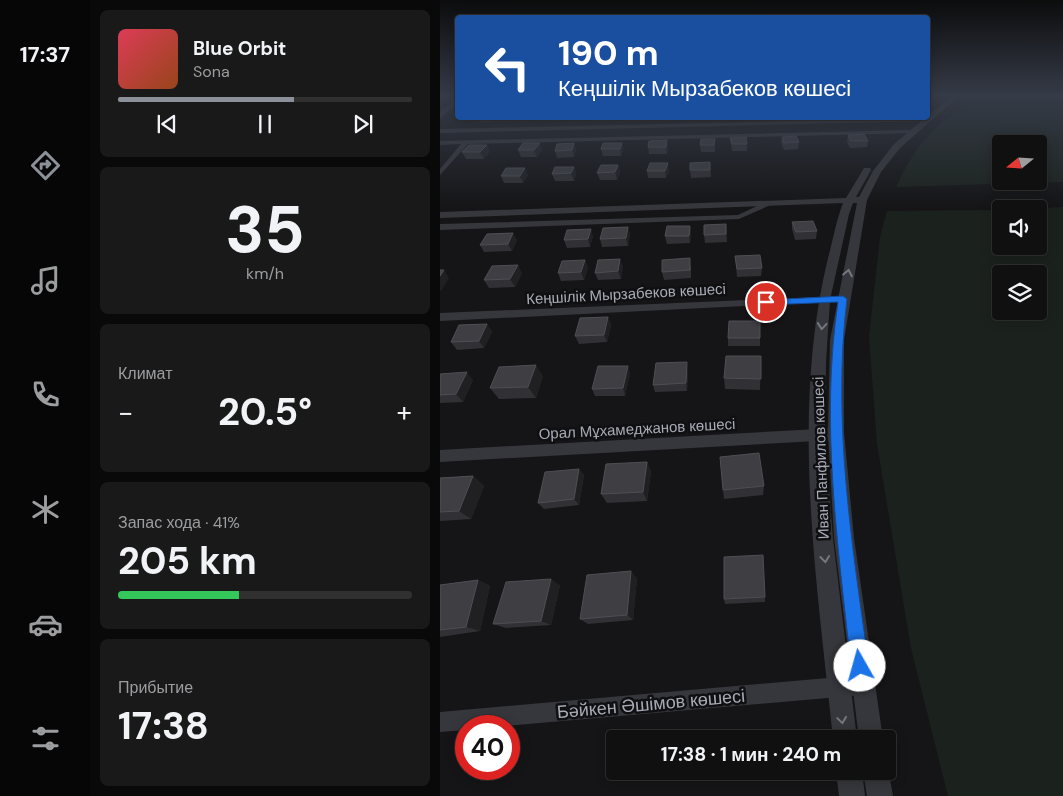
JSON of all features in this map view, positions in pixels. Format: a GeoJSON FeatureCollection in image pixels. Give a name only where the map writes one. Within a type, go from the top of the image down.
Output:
{"type":"FeatureCollection","features":[{"type":"Feature","properties":{"kind":"street"},"geometry":{"type":"LineString","coordinates":[[440,143],[840,133]]}},
{"type":"Feature","properties":{"kind":"street","name":"Иван Панфилов көшесі"},"geometry":{"type":"LineString","coordinates":[[844,730],[823,539],[818,435],[819,362],[824,300],[855,200],[868,169],[906,133]]}},
{"type":"Feature","properties":{"kind":"street"},"geometry":{"type":"LineString","coordinates":[[440,173],[467,142]]}},
{"type":"Feature","properties":{"kind":"street"},"geometry":{"type":"LineString","coordinates":[[440,215],[855,200]]}},
{"type":"Feature","properties":{"kind":"street","name":"Иван Панфилов көшесі"},"geometry":{"type":"LineString","coordinates":[[855,200],[837,340],[836,434],[844,538],[862,685],[870,730]]}},
{"type":"Feature","properties":{"kind":"street"},"geometry":{"type":"LineString","coordinates":[[440,227],[739,217],[771,203]]}},
{"type":"Feature","properties":{"kind":"street","name":"Кеңшілік Мырзабеков көшесі"},"geometry":{"type":"LineString","coordinates":[[440,317],[843,299]]}},
{"type":"Feature","properties":{"kind":"street","name":"Орал Мұхамеджанов көшесі"},"geometry":{"type":"LineString","coordinates":[[440,456],[836,434]]}},
{"type":"Feature","properties":{"kind":"street","name":"Бәйкен Әшімов көшесі"},"geometry":{"type":"LineString","coordinates":[[440,722],[862,685]]}},
{"type":"Feature","properties":{"kind":"street"},"geometry":{"type":"LineString","coordinates":[[850,780],[852,796]]}},
{"type":"Feature","properties":{"kind":"street"},"geometry":{"type":"LineString","coordinates":[[877,780],[880,796]]}},
{"type":"Feature","properties":{"kind":"shaded area"},"geometry":{"type":"Polygon","coordinates":[[[931,133],[1063,133],[1063,182],[1048,182],[1048,135],[992,135],[992,184],[896,187],[917,149],[931,133]]]}},
{"type":"Feature","properties":{"kind":"shaded area"},"geometry":{"type":"Polygon","coordinates":[[[1063,207],[1063,796],[948,796],[911,648],[877,444],[869,337],[880,237],[887,211],[992,210],[992,255],[1047,255],[1047,208],[1063,207]]]}},
{"type":"Feature","properties":{"kind":"building"},"geometry":{"type":"Polygon","coordinates":[[[864,134],[868,141],[851,141],[848,135],[864,134]]]}},
{"type":"Feature","properties":{"kind":"building"},"geometry":{"type":"Polygon","coordinates":[[[796,136],[799,142],[784,143],[782,137],[796,136]]]}},
{"type":"Feature","properties":{"kind":"building"},"geometry":{"type":"Polygon","coordinates":[[[746,137],[747,144],[732,144],[730,138],[746,137]]]}},
{"type":"Feature","properties":{"kind":"building"},"geometry":{"type":"Polygon","coordinates":[[[701,139],[715,139],[714,145],[700,145],[701,139]]]}},
{"type":"Feature","properties":{"kind":"building"},"geometry":{"type":"Polygon","coordinates":[[[667,140],[666,147],[648,147],[649,141],[667,140]]]}},
{"type":"Feature","properties":{"kind":"building"},"geometry":{"type":"Polygon","coordinates":[[[523,143],[540,143],[534,150],[518,150],[523,143]]]}},
{"type":"Feature","properties":{"kind":"building"},"geometry":{"type":"Polygon","coordinates":[[[574,143],[572,150],[555,151],[557,144],[574,143]]]}},
{"type":"Feature","properties":{"kind":"building"},"geometry":{"type":"Polygon","coordinates":[[[603,143],[622,143],[620,149],[601,149],[603,143]]]}},
{"type":"Feature","properties":{"kind":"building"},"geometry":{"type":"Polygon","coordinates":[[[469,145],[487,145],[480,152],[462,152],[469,145]]]}},
{"type":"Feature","properties":{"kind":"building"},"geometry":{"type":"Polygon","coordinates":[[[710,162],[710,170],[690,170],[690,163],[710,162]]]}},
{"type":"Feature","properties":{"kind":"building"},"geometry":{"type":"Polygon","coordinates":[[[650,163],[668,163],[665,171],[647,171],[650,163]]]}},
{"type":"Feature","properties":{"kind":"building"},"geometry":{"type":"Polygon","coordinates":[[[601,165],[618,165],[615,172],[597,173],[601,165]]]}},
{"type":"Feature","properties":{"kind":"building"},"geometry":{"type":"Polygon","coordinates":[[[555,167],[574,167],[571,173],[552,174],[555,167]]]}},
{"type":"Feature","properties":{"kind":"building"},"geometry":{"type":"Polygon","coordinates":[[[506,168],[525,168],[520,176],[501,176],[506,168]]]}},
{"type":"Feature","properties":{"kind":"building"},"geometry":{"type":"Polygon","coordinates":[[[813,221],[817,231],[796,232],[792,222],[813,221]]]}},
{"type":"Feature","properties":{"kind":"building"},"geometry":{"type":"Polygon","coordinates":[[[726,224],[726,234],[704,235],[704,225],[726,224]]]}},
{"type":"Feature","properties":{"kind":"building"},"geometry":{"type":"Polygon","coordinates":[[[667,226],[690,226],[689,236],[665,236],[667,226]]]}},
{"type":"Feature","properties":{"kind":"building"},"geometry":{"type":"Polygon","coordinates":[[[628,227],[626,238],[600,239],[603,228],[628,227]]]}},
{"type":"Feature","properties":{"kind":"building"},"geometry":{"type":"Polygon","coordinates":[[[591,229],[588,239],[564,240],[567,230],[591,229]]]}},
{"type":"Feature","properties":{"kind":"building"},"geometry":{"type":"Polygon","coordinates":[[[513,233],[508,244],[480,245],[487,234],[513,233]]]}},
{"type":"Feature","properties":{"kind":"building"},"geometry":{"type":"Polygon","coordinates":[[[760,255],[762,268],[737,269],[735,256],[760,255]]]}},
{"type":"Feature","properties":{"kind":"building"},"geometry":{"type":"Polygon","coordinates":[[[690,258],[690,270],[662,272],[662,260],[690,258]]]}},
{"type":"Feature","properties":{"kind":"building"},"geometry":{"type":"Polygon","coordinates":[[[620,259],[618,271],[595,273],[598,260],[620,259]]]}},
{"type":"Feature","properties":{"kind":"building"},"geometry":{"type":"Polygon","coordinates":[[[585,260],[581,272],[558,273],[562,261],[585,260]]]}},
{"type":"Feature","properties":{"kind":"building"},"geometry":{"type":"Polygon","coordinates":[[[518,265],[510,279],[484,280],[492,266],[518,265]]]}},
{"type":"Feature","properties":{"kind":"building"},"geometry":{"type":"Polygon","coordinates":[[[608,317],[604,335],[575,336],[580,318],[608,317]]]}},
{"type":"Feature","properties":{"kind":"building"},"geometry":{"type":"Polygon","coordinates":[[[729,321],[760,321],[760,338],[728,338],[729,321]]]}},
{"type":"Feature","properties":{"kind":"building"},"geometry":{"type":"Polygon","coordinates":[[[487,324],[479,341],[451,342],[459,325],[487,324]]]}},
{"type":"Feature","properties":{"kind":"building"},"geometry":{"type":"Polygon","coordinates":[[[726,356],[761,356],[761,379],[724,378],[726,356]]]}},
{"type":"Feature","properties":{"kind":"building"},"geometry":{"type":"Polygon","coordinates":[[[687,362],[686,383],[653,385],[656,363],[687,362]]]}},
{"type":"Feature","properties":{"kind":"building"},"geometry":{"type":"Polygon","coordinates":[[[536,365],[528,387],[490,388],[499,367],[536,365]]]}},
{"type":"Feature","properties":{"kind":"building"},"geometry":{"type":"Polygon","coordinates":[[[598,366],[628,366],[623,388],[592,389],[598,366]]]}},
{"type":"Feature","properties":{"kind":"building"},"geometry":{"type":"Polygon","coordinates":[[[467,372],[456,394],[440,395],[440,374],[467,372]]]}},
{"type":"Feature","properties":{"kind":"building"},"geometry":{"type":"Polygon","coordinates":[[[759,453],[764,486],[723,490],[720,457],[759,453]]]}},
{"type":"Feature","properties":{"kind":"building"},"geometry":{"type":"Polygon","coordinates":[[[647,462],[643,492],[601,494],[606,464],[647,462]]]}},
{"type":"Feature","properties":{"kind":"building"},"geometry":{"type":"Polygon","coordinates":[[[579,469],[574,499],[538,503],[545,472],[579,469]]]}},
{"type":"Feature","properties":{"kind":"building"},"geometry":{"type":"Polygon","coordinates":[[[473,476],[459,511],[440,512],[440,478],[473,476]]]}},
{"type":"Feature","properties":{"kind":"building"},"geometry":{"type":"Polygon","coordinates":[[[763,555],[765,597],[724,599],[724,557],[763,555]]]}},
{"type":"Feature","properties":{"kind":"building"},"geometry":{"type":"Polygon","coordinates":[[[631,571],[627,615],[580,619],[587,575],[631,571]]]}},
{"type":"Feature","properties":{"kind":"building"},"geometry":{"type":"Polygon","coordinates":[[[551,579],[541,621],[493,624],[506,582],[551,579]]]}},
{"type":"Feature","properties":{"kind":"building"},"geometry":{"type":"Polygon","coordinates":[[[478,580],[466,627],[440,630],[440,585],[478,580]]]}},
{"type":"Feature","properties":{"kind":"route"},"geometry":{"type":"LineString","coordinates":[[766,302],[843,299],[837,340],[836,432],[844,538],[860,666]]}}]}
